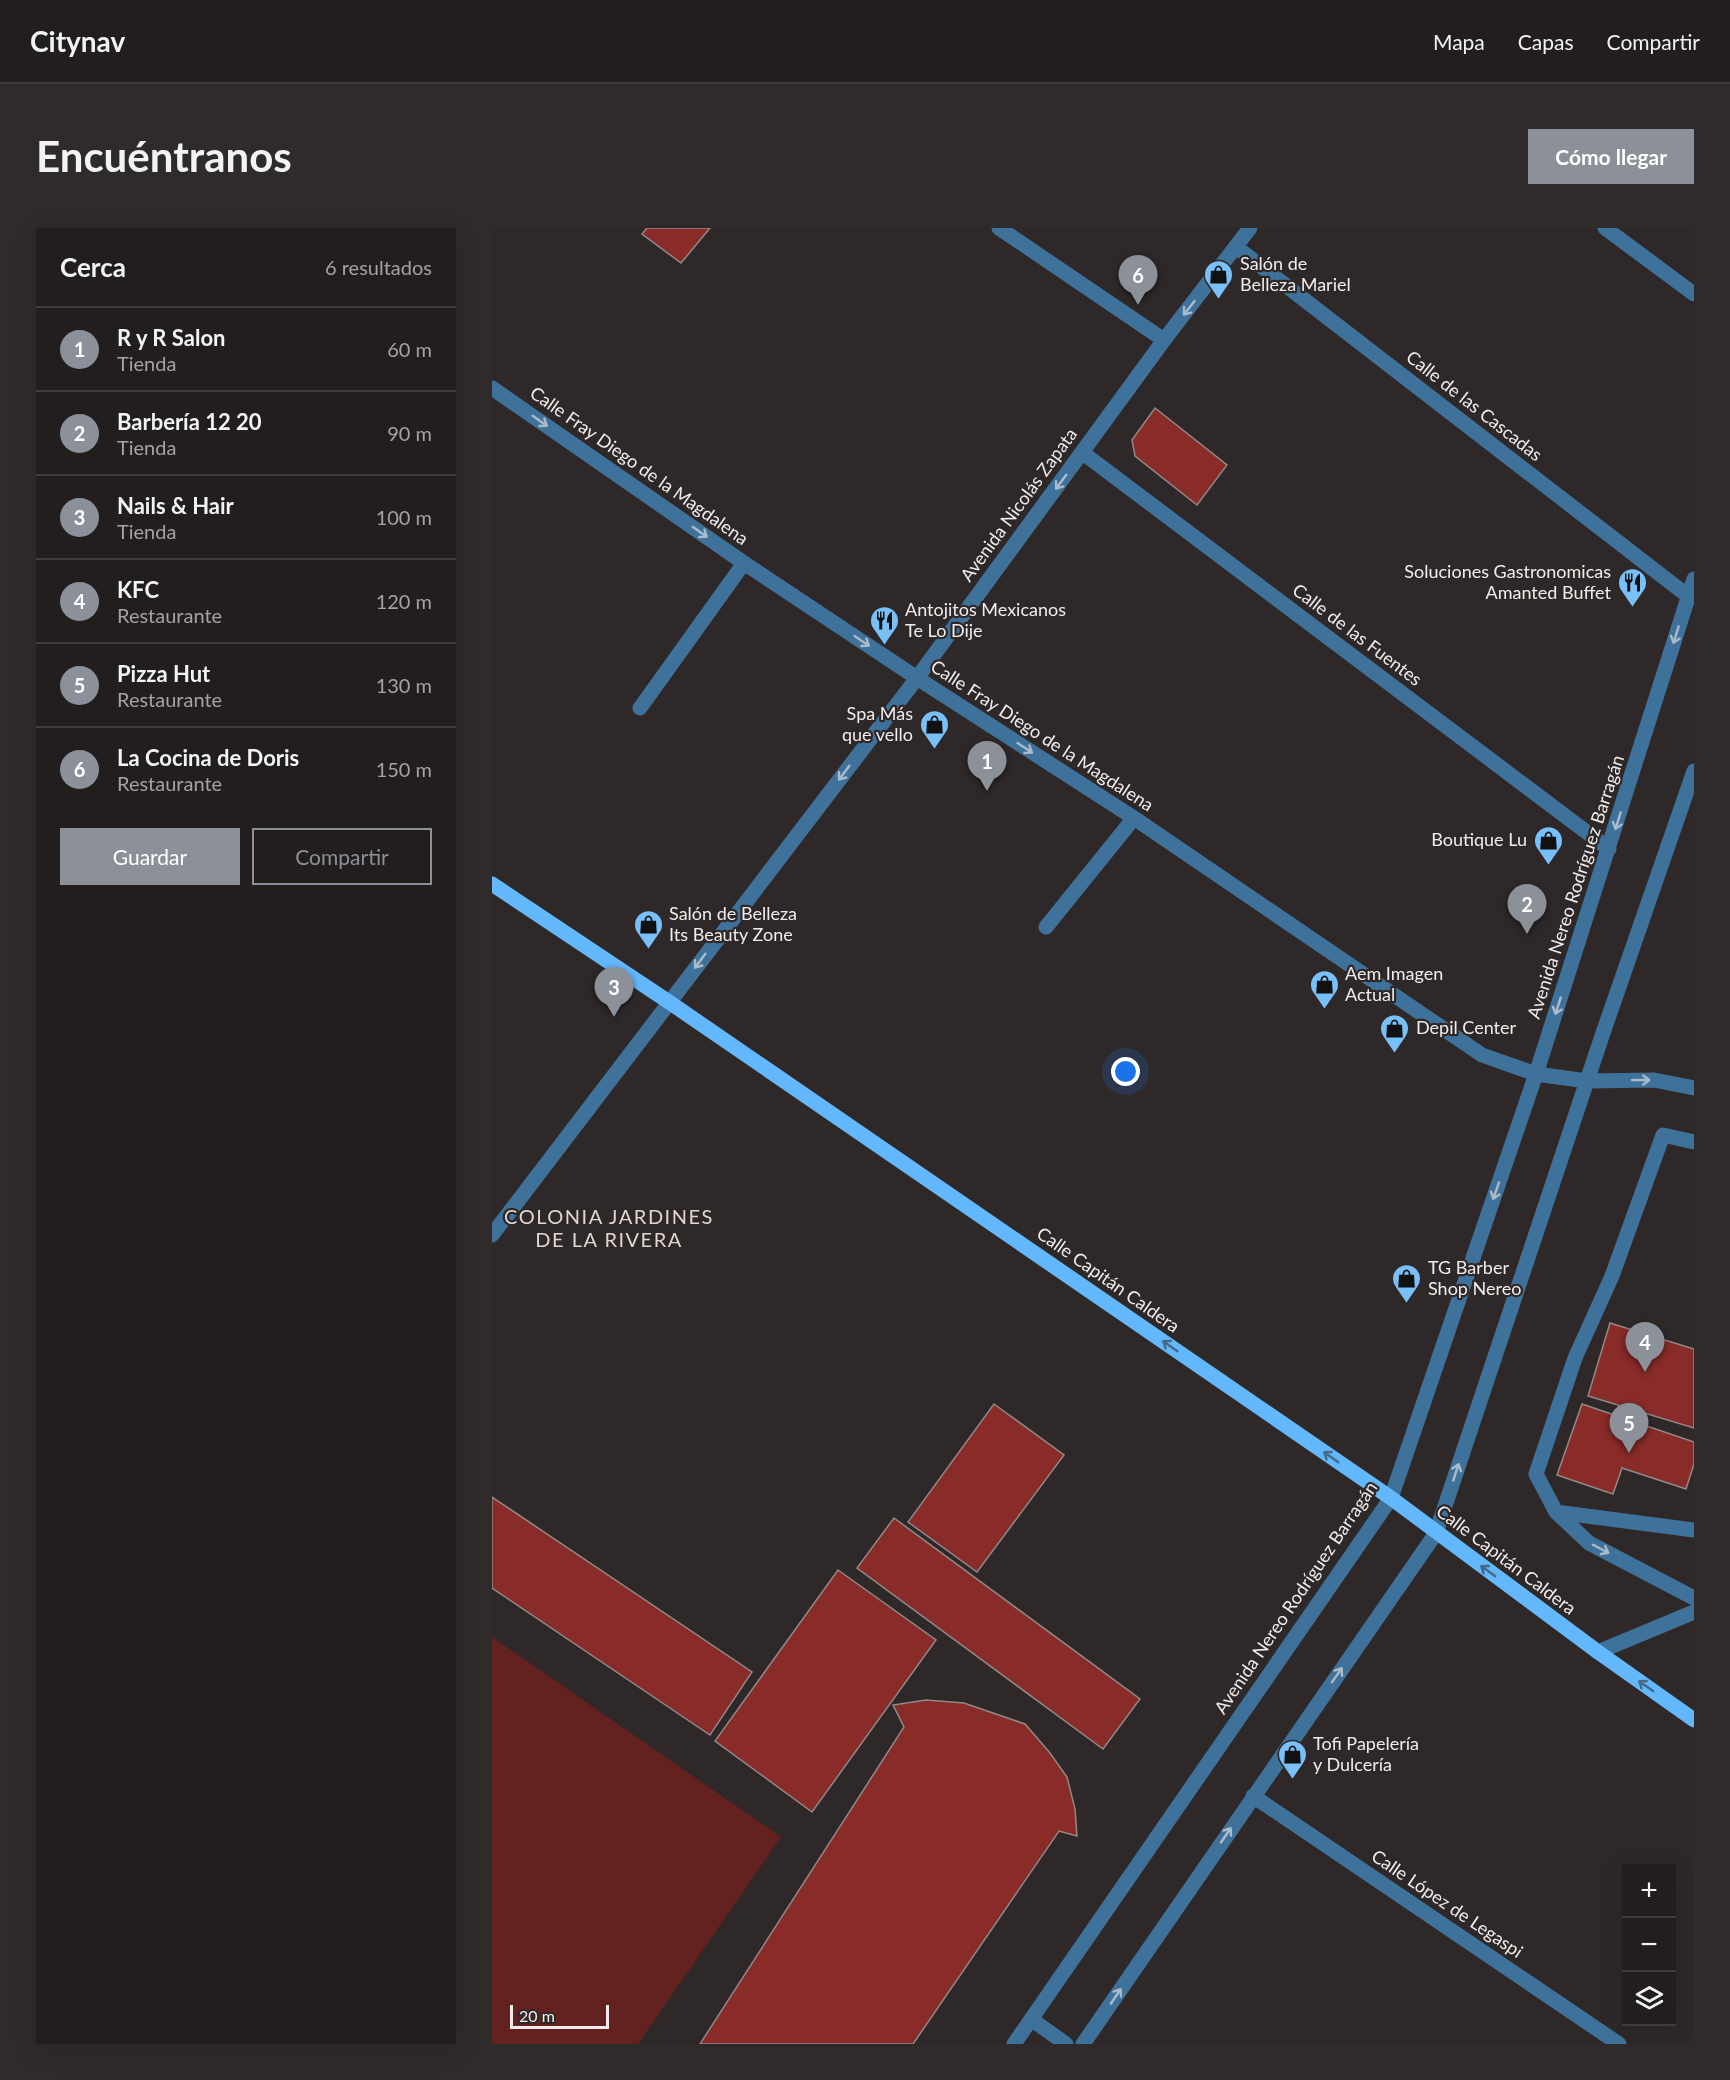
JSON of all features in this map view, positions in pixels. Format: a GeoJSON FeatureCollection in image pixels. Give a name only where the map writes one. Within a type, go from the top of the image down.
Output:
{"type":"FeatureCollection","features":[{"type":"Feature","properties":{"kind":"main road","name":"Calle Capitán Caldera"},"geometry":{"type":"LineString","coordinates":[[492,884],[669,1002],[1391,1498],[1598,1652],[1694,1720]]}},
{"type":"Feature","properties":{"kind":"street"},"geometry":{"type":"LineString","coordinates":[[999,228],[1164,340]]}},
{"type":"Feature","properties":{"kind":"street","name":"Avenida Nicolás Zapata"},"geometry":{"type":"LineString","coordinates":[[492,1235],[498,1215],[669,1002],[917,678],[1164,340],[1250,228]]}},
{"type":"Feature","properties":{"kind":"street"},"geometry":{"type":"LineString","coordinates":[[1605,228],[1694,294]]}},
{"type":"Feature","properties":{"kind":"street","name":"Calle de las Cascadas"},"geometry":{"type":"LineString","coordinates":[[1236,246],[1689,596]]}},
{"type":"Feature","properties":{"kind":"street","name":"Calle Fray Diego de la Magdalena"},"geometry":{"type":"LineString","coordinates":[[492,388],[744,563],[1134,818],[1482,1055],[1536,1074],[1587,1081],[1654,1080],[1694,1088]]}},
{"type":"Feature","properties":{"kind":"street","name":"Calle de las Fuentes"},"geometry":{"type":"LineString","coordinates":[[1083,453],[1609,849]]}},
{"type":"Feature","properties":{"kind":"street"},"geometry":{"type":"LineString","coordinates":[[640,708],[744,563]]}},
{"type":"Feature","properties":{"kind":"street","name":"Avenida Nereo Rodríguez Barragán"},"geometry":{"type":"LineString","coordinates":[[1014,2044],[1391,1498],[1536,1074],[1694,579]]}},
{"type":"Feature","properties":{"kind":"street"},"geometry":{"type":"LineString","coordinates":[[1083,2044],[1436,1533],[1587,1081],[1694,771]]}},
{"type":"Feature","properties":{"kind":"street"},"geometry":{"type":"LineString","coordinates":[[1046,927],[1134,818]]}},
{"type":"Feature","properties":{"kind":"street"},"geometry":{"type":"LineString","coordinates":[[1694,1142],[1663,1135],[1612,1276],[1575,1358],[1536,1474],[1556,1512],[1589,1543],[1694,1598]]}},
{"type":"Feature","properties":{"kind":"street"},"geometry":{"type":"LineString","coordinates":[[1556,1512],[1694,1530]]}},
{"type":"Feature","properties":{"kind":"street"},"geometry":{"type":"LineString","coordinates":[[1598,1652],[1694,1612]]}},
{"type":"Feature","properties":{"kind":"street","name":"Calle López de Legaspi"},"geometry":{"type":"LineString","coordinates":[[1253,1796],[1619,2044]]}},
{"type":"Feature","properties":{"kind":"street"},"geometry":{"type":"LineString","coordinates":[[1031,2019],[1066,2044]]}},
{"type":"Feature","properties":{"kind":"shaded area"},"geometry":{"type":"Polygon","coordinates":[[[492,1637],[781,1837],[638,2044],[492,2044],[492,1637]]]}},
{"type":"Feature","properties":{"kind":"building"},"geometry":{"type":"Polygon","coordinates":[[[647,228],[710,228],[681,263],[642,234],[647,228]]]}},
{"type":"Feature","properties":{"kind":"building"},"geometry":{"type":"Polygon","coordinates":[[[1155,408],[1227,465],[1197,505],[1135,456],[1132,440],[1155,408]]]}},
{"type":"Feature","properties":{"kind":"building"},"geometry":{"type":"Polygon","coordinates":[[[1610,1323],[1694,1349],[1694,1428],[1588,1396],[1610,1323]]]}},
{"type":"Feature","properties":{"kind":"building"},"geometry":{"type":"Polygon","coordinates":[[[994,1404],[1064,1455],[977,1572],[908,1522],[994,1404]]]}},
{"type":"Feature","properties":{"kind":"building"},"geometry":{"type":"Polygon","coordinates":[[[1582,1404],[1694,1442],[1694,1464],[1686,1489],[1622,1468],[1613,1494],[1557,1475],[1582,1404]]]}},
{"type":"Feature","properties":{"kind":"building"},"geometry":{"type":"Polygon","coordinates":[[[492,1497],[752,1672],[710,1735],[492,1588],[492,1497]]]}},
{"type":"Feature","properties":{"kind":"building"},"geometry":{"type":"Polygon","coordinates":[[[894,1518],[1140,1699],[1103,1749],[857,1568],[894,1518]]]}},
{"type":"Feature","properties":{"kind":"building"},"geometry":{"type":"Polygon","coordinates":[[[838,1570],[936,1640],[812,1812],[715,1741],[838,1570]]]}},
{"type":"Feature","properties":{"kind":"building"},"geometry":{"type":"Polygon","coordinates":[[[926,1700],[964,1703],[1025,1724],[1067,1777],[1075,1809],[1077,1836],[1059,1831],[913,2044],[700,2044],[904,1727],[893,1705],[926,1700]]]}},
{"type":"Feature","properties":{"kind":"place","name":"Salón de Belleza Mariel"},"geometry":{"type":"Point","coordinates":[1219,300]}},
{"type":"Feature","properties":{"kind":"place","name":"La Cocina de Doris"},"geometry":{"type":"Point","coordinates":[1138,305]}},
{"type":"Feature","properties":{"kind":"place","name":"Soluciones Gastronomicas Amanted Buffet"},"geometry":{"type":"Point","coordinates":[1632,608]}},
{"type":"Feature","properties":{"kind":"place","name":"Antojitos Mexicanos Te Lo Dije"},"geometry":{"type":"Point","coordinates":[884,646]}},
{"type":"Feature","properties":{"kind":"place","name":"Spa Más que vello"},"geometry":{"type":"Point","coordinates":[934,750]}},
{"type":"Feature","properties":{"kind":"place","name":"R y R Salon"},"geometry":{"type":"Point","coordinates":[987,791]}},
{"type":"Feature","properties":{"kind":"place","name":"Boutique Lu"},"geometry":{"type":"Point","coordinates":[1548,866]}},
{"type":"Feature","properties":{"kind":"place","name":"Barbería 12 20"},"geometry":{"type":"Point","coordinates":[1527,934]}},
{"type":"Feature","properties":{"kind":"place","name":"Salón de Belleza Its Beauty Zone"},"geometry":{"type":"Point","coordinates":[648,950]}},
{"type":"Feature","properties":{"kind":"place","name":"Aem Imagen Actual"},"geometry":{"type":"Point","coordinates":[1324,1010]}},
{"type":"Feature","properties":{"kind":"place","name":"Nails & Hair"},"geometry":{"type":"Point","coordinates":[614,1017]}},
{"type":"Feature","properties":{"kind":"place","name":"Depil Center"},"geometry":{"type":"Point","coordinates":[1395,1054]}},
{"type":"Feature","properties":{"kind":"place","name":"TG Barber Shop Nereo"},"geometry":{"type":"Point","coordinates":[1407,1304]}},
{"type":"Feature","properties":{"kind":"place","name":"KFC"},"geometry":{"type":"Point","coordinates":[1645,1372]}},
{"type":"Feature","properties":{"kind":"place","name":"Pizza Hut"},"geometry":{"type":"Point","coordinates":[1629,1453]}},
{"type":"Feature","properties":{"kind":"place","name":"Tofi Papelería y Dulcería"},"geometry":{"type":"Point","coordinates":[1292,1780]}},
{"type":"Feature","properties":{"kind":"district","name":"COLONIA JARDINES DE LA RIVERA"},"geometry":{"type":"Point","coordinates":[609,1228]}}]}
